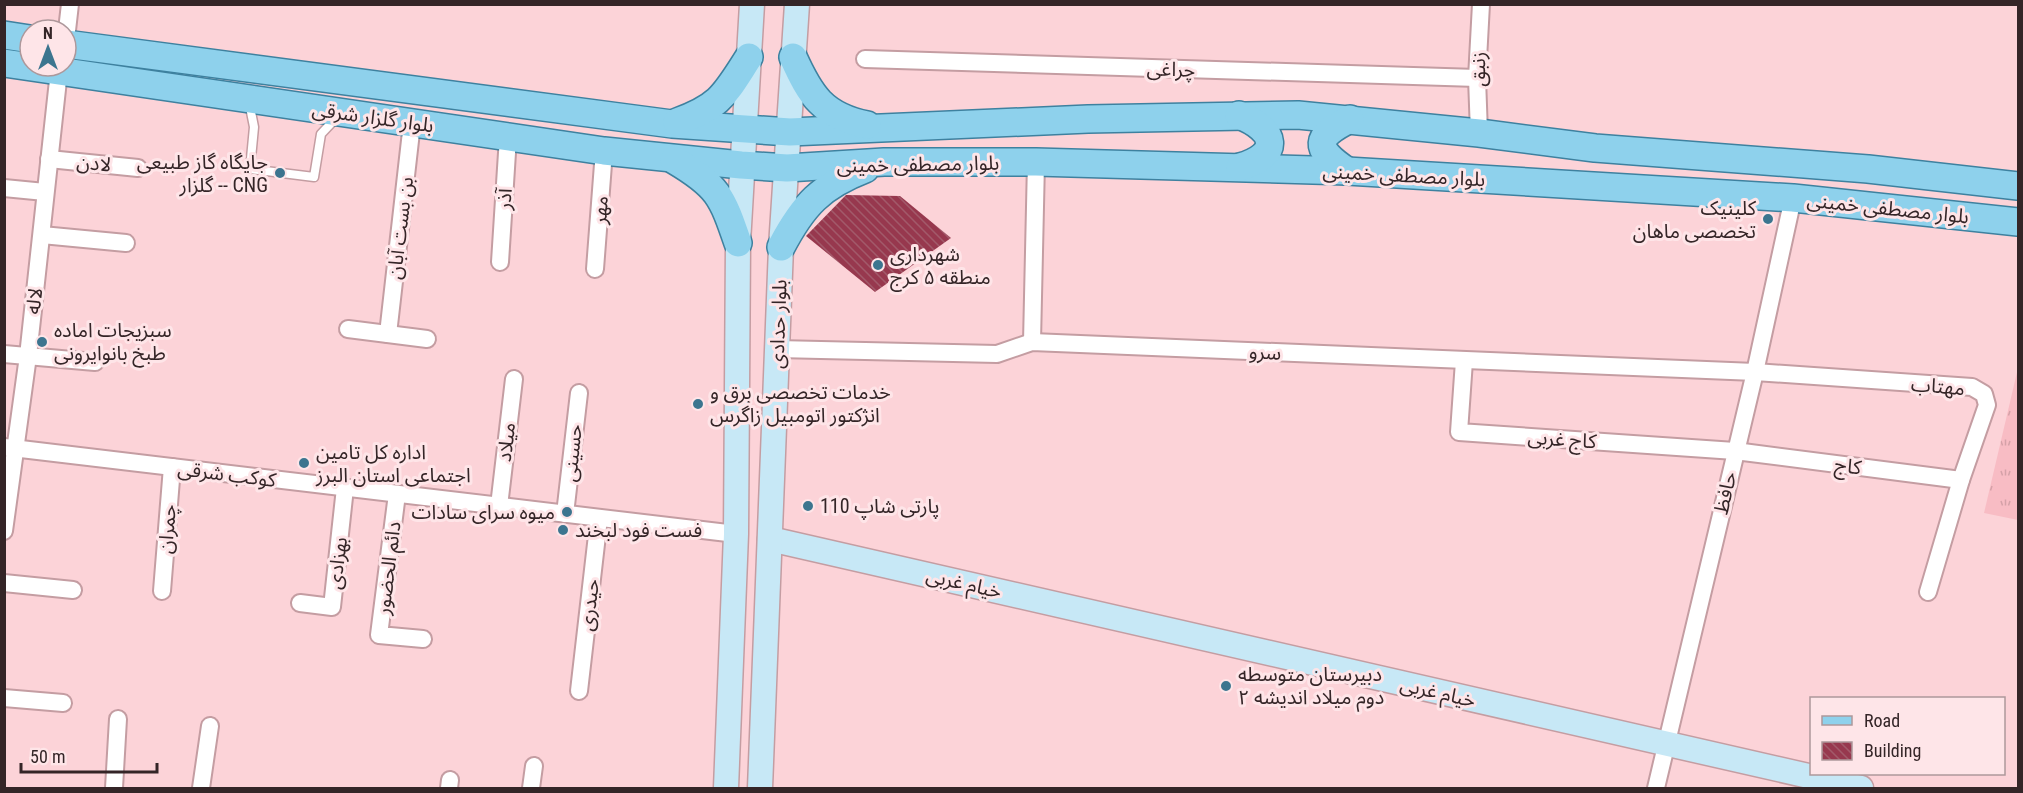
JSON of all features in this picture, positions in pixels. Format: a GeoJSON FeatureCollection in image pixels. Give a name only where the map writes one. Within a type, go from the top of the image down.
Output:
{"type":"FeatureCollection","features":[{"type":"Feature","properties":{"kind":"main road","name":"بلوار حدادی"},"geometry":{"type":"LineString","coordinates":[[726,789],[736,534],[738,243],[752,4]]}},
{"type":"Feature","properties":{"kind":"main road","name":"بلوار حدادی"},"geometry":{"type":"LineString","coordinates":[[760,789],[781,247],[797,4]]}},
{"type":"Feature","properties":{"kind":"main road","name":"بلوار گلزار شرقی"},"geometry":{"type":"LineString","coordinates":[[78,46],[672,124],[744,129]]}},
{"type":"Feature","properties":{"kind":"main road"},"geometry":{"type":"LineString","coordinates":[[672,124],[702,112],[718,102],[749,57]]}},
{"type":"Feature","properties":{"kind":"main road"},"geometry":{"type":"LineString","coordinates":[[793,57],[807,87],[825,109],[851,122],[885,129]]}},
{"type":"Feature","properties":{"kind":"main road","name":"بلوار گلزار شرقی"},"geometry":{"type":"LineString","coordinates":[[78,73],[604,151],[741,165]]}},
{"type":"Feature","properties":{"kind":"main road"},"geometry":{"type":"LineString","coordinates":[[1239,115],[1252,120],[1267,134],[1269,141],[1269,151],[1264,158],[1240,167]]}},
{"type":"Feature","properties":{"kind":"main road","name":"بلوار مصطفی خمینی"},"geometry":{"type":"LineString","coordinates":[[744,129],[790,132],[1239,115],[1350,119],[1595,148],[1868,169],[2019,186]]}},
{"type":"Feature","properties":{"kind":"main road"},"geometry":{"type":"LineString","coordinates":[[1347,171],[1330,159],[1323,149],[1322,141],[1329,129],[1350,119]]}},
{"type":"Feature","properties":{"kind":"main road"},"geometry":{"type":"LineString","coordinates":[[671,158],[712,186],[724,202],[738,243]]}},
{"type":"Feature","properties":{"kind":"main road"},"geometry":{"type":"LineString","coordinates":[[781,247],[796,219],[826,188],[843,177],[884,162]]}},
{"type":"Feature","properties":{"kind":"main road","name":"بلوار مصطفی خمینی"},"geometry":{"type":"LineString","coordinates":[[741,165],[787,168],[884,162],[1036,162],[1347,171],[1793,198],[2019,222]]}},
{"type":"Feature","properties":{"kind":"main road","name":"خیام غربی"},"geometry":{"type":"LineString","coordinates":[[770,539],[1861,789]]}},
{"type":"Feature","properties":{"kind":"street","name":"زنبق"},"geometry":{"type":"LineString","coordinates":[[1479,133],[1477,78],[1481,4]]}},
{"type":"Feature","properties":{"kind":"street","name":"چراغی"},"geometry":{"type":"LineString","coordinates":[[865,59],[1477,78]]}},
{"type":"Feature","properties":{"kind":"street","name":"لاله"},"geometry":{"type":"LineString","coordinates":[[4,531],[9,448],[28,356],[59,78]]}},
{"type":"Feature","properties":{"kind":"street","name":"بن بست آبان"},"geometry":{"type":"LineString","coordinates":[[388,334],[412,123]]}},
{"type":"Feature","properties":{"kind":"street","name":"آذر"},"geometry":{"type":"LineString","coordinates":[[500,262],[508,137]]}},
{"type":"Feature","properties":{"kind":"street","name":"مهر"},"geometry":{"type":"LineString","coordinates":[[595,269],[604,151]]}},
{"type":"Feature","properties":{"kind":"street","name":"لادن"},"geometry":{"type":"LineString","coordinates":[[49,159],[138,168]]}},
{"type":"Feature","properties":{"kind":"street"},"geometry":{"type":"LineString","coordinates":[[1032,342],[1036,162]]}},
{"type":"Feature","properties":{"kind":"street"},"geometry":{"type":"LineString","coordinates":[[4,188],[45,192]]}},
{"type":"Feature","properties":{"kind":"street","name":"حافظ"},"geometry":{"type":"LineString","coordinates":[[1656,789],[1755,372],[1793,198]]}},
{"type":"Feature","properties":{"kind":"street"},"geometry":{"type":"LineString","coordinates":[[42,235],[126,243]]}},
{"type":"Feature","properties":{"kind":"street"},"geometry":{"type":"LineString","coordinates":[[348,329],[427,339]]}},
{"type":"Feature","properties":{"kind":"street","name":"سرو"},"geometry":{"type":"LineString","coordinates":[[777,349],[997,354],[1032,342],[1755,372]]}},
{"type":"Feature","properties":{"kind":"street"},"geometry":{"type":"LineString","coordinates":[[4,354],[95,362]]}},
{"type":"Feature","properties":{"kind":"street","name":"کاج غربی"},"geometry":{"type":"LineString","coordinates":[[1464,361],[1459,432],[1735,451]]}},
{"type":"Feature","properties":{"kind":"street","name":"مهتاب"},"geometry":{"type":"LineString","coordinates":[[1755,372],[1972,387],[1984,394],[1987,405],[1961,480],[1928,592]]}},
{"type":"Feature","properties":{"kind":"street","name":"میلاد"},"geometry":{"type":"LineString","coordinates":[[499,506],[514,379]]}},
{"type":"Feature","properties":{"kind":"street","name":"حسینی"},"geometry":{"type":"LineString","coordinates":[[565,514],[579,393]]}},
{"type":"Feature","properties":{"kind":"street","name":"کوکب شرقی"},"geometry":{"type":"LineString","coordinates":[[9,448],[736,534]]}},
{"type":"Feature","properties":{"kind":"street","name":"کاج"},"geometry":{"type":"LineString","coordinates":[[1735,451],[1961,480]]}},
{"type":"Feature","properties":{"kind":"street","name":"چمران"},"geometry":{"type":"LineString","coordinates":[[162,591],[172,467]]}},
{"type":"Feature","properties":{"kind":"street","name":"بهزادی"},"geometry":{"type":"LineString","coordinates":[[300,603],[332,607],[345,488]]}},
{"type":"Feature","properties":{"kind":"street","name":"دائم الحضور"},"geometry":{"type":"LineString","coordinates":[[397,494],[380,635],[423,639]]}},
{"type":"Feature","properties":{"kind":"street","name":"حیدری"},"geometry":{"type":"LineString","coordinates":[[579,691],[599,518]]}},
{"type":"Feature","properties":{"kind":"street"},"geometry":{"type":"LineString","coordinates":[[4,583],[73,590]]}},
{"type":"Feature","properties":{"kind":"street"},"geometry":{"type":"LineString","coordinates":[[4,698],[63,703]]}},
{"type":"Feature","properties":{"kind":"street"},"geometry":{"type":"LineString","coordinates":[[114,789],[118,719]]}},
{"type":"Feature","properties":{"kind":"street"},"geometry":{"type":"LineString","coordinates":[[201,789],[210,726]]}},
{"type":"Feature","properties":{"kind":"street"},"geometry":{"type":"LineString","coordinates":[[531,789],[534,766]]}},
{"type":"Feature","properties":{"kind":"lane"},"geometry":{"type":"LineString","coordinates":[[248,99],[254,127],[250,169],[314,177],[321,134],[341,112]]}},
{"type":"Feature","properties":{"kind":"green space"},"geometry":{"type":"Polygon","coordinates":[[[2018,368],[2018,520],[1984,513],[2018,368]]]}},
{"type":"Feature","properties":{"kind":"building","name":"شهرداری منطقه ۵ کرج"},"geometry":{"type":"Polygon","coordinates":[[[846,195],[900,196],[951,238],[875,292],[806,236],[846,195]]]}},
{"type":"Feature","properties":{"kind":"place","name":"جایگاه گاز طبیعی گلزار -- CNG"},"geometry":{"type":"Point","coordinates":[280,173]}},
{"type":"Feature","properties":{"kind":"place","name":"کلینیک تخصصی ماهان"},"geometry":{"type":"Point","coordinates":[1768,219]}},
{"type":"Feature","properties":{"kind":"place","name":"شهرداری منطقه ۵ کرج"},"geometry":{"type":"Point","coordinates":[878,265]}},
{"type":"Feature","properties":{"kind":"place","name":"سبزیجات اماده طبخ بانوایرونی"},"geometry":{"type":"Point","coordinates":[42,342]}},
{"type":"Feature","properties":{"kind":"place","name":"خدمات تخصصی برق و انژکتور اتومبیل زاگرس"},"geometry":{"type":"Point","coordinates":[698,404]}},
{"type":"Feature","properties":{"kind":"place","name":"اداره کل تامین اجتماعی استان البرز"},"geometry":{"type":"Point","coordinates":[304,463]}},
{"type":"Feature","properties":{"kind":"place","name":"پارتی شاپ 110"},"geometry":{"type":"Point","coordinates":[808,506]}},
{"type":"Feature","properties":{"kind":"place","name":"میوه سرای سادات"},"geometry":{"type":"Point","coordinates":[567,512]}},
{"type":"Feature","properties":{"kind":"place","name":"فست فود لبخند"},"geometry":{"type":"Point","coordinates":[563,530]}},
{"type":"Feature","properties":{"kind":"place","name":"دبیرستان متوسطه دوم میلاد اندیشه ۲"},"geometry":{"type":"Point","coordinates":[1226,686]}}]}
